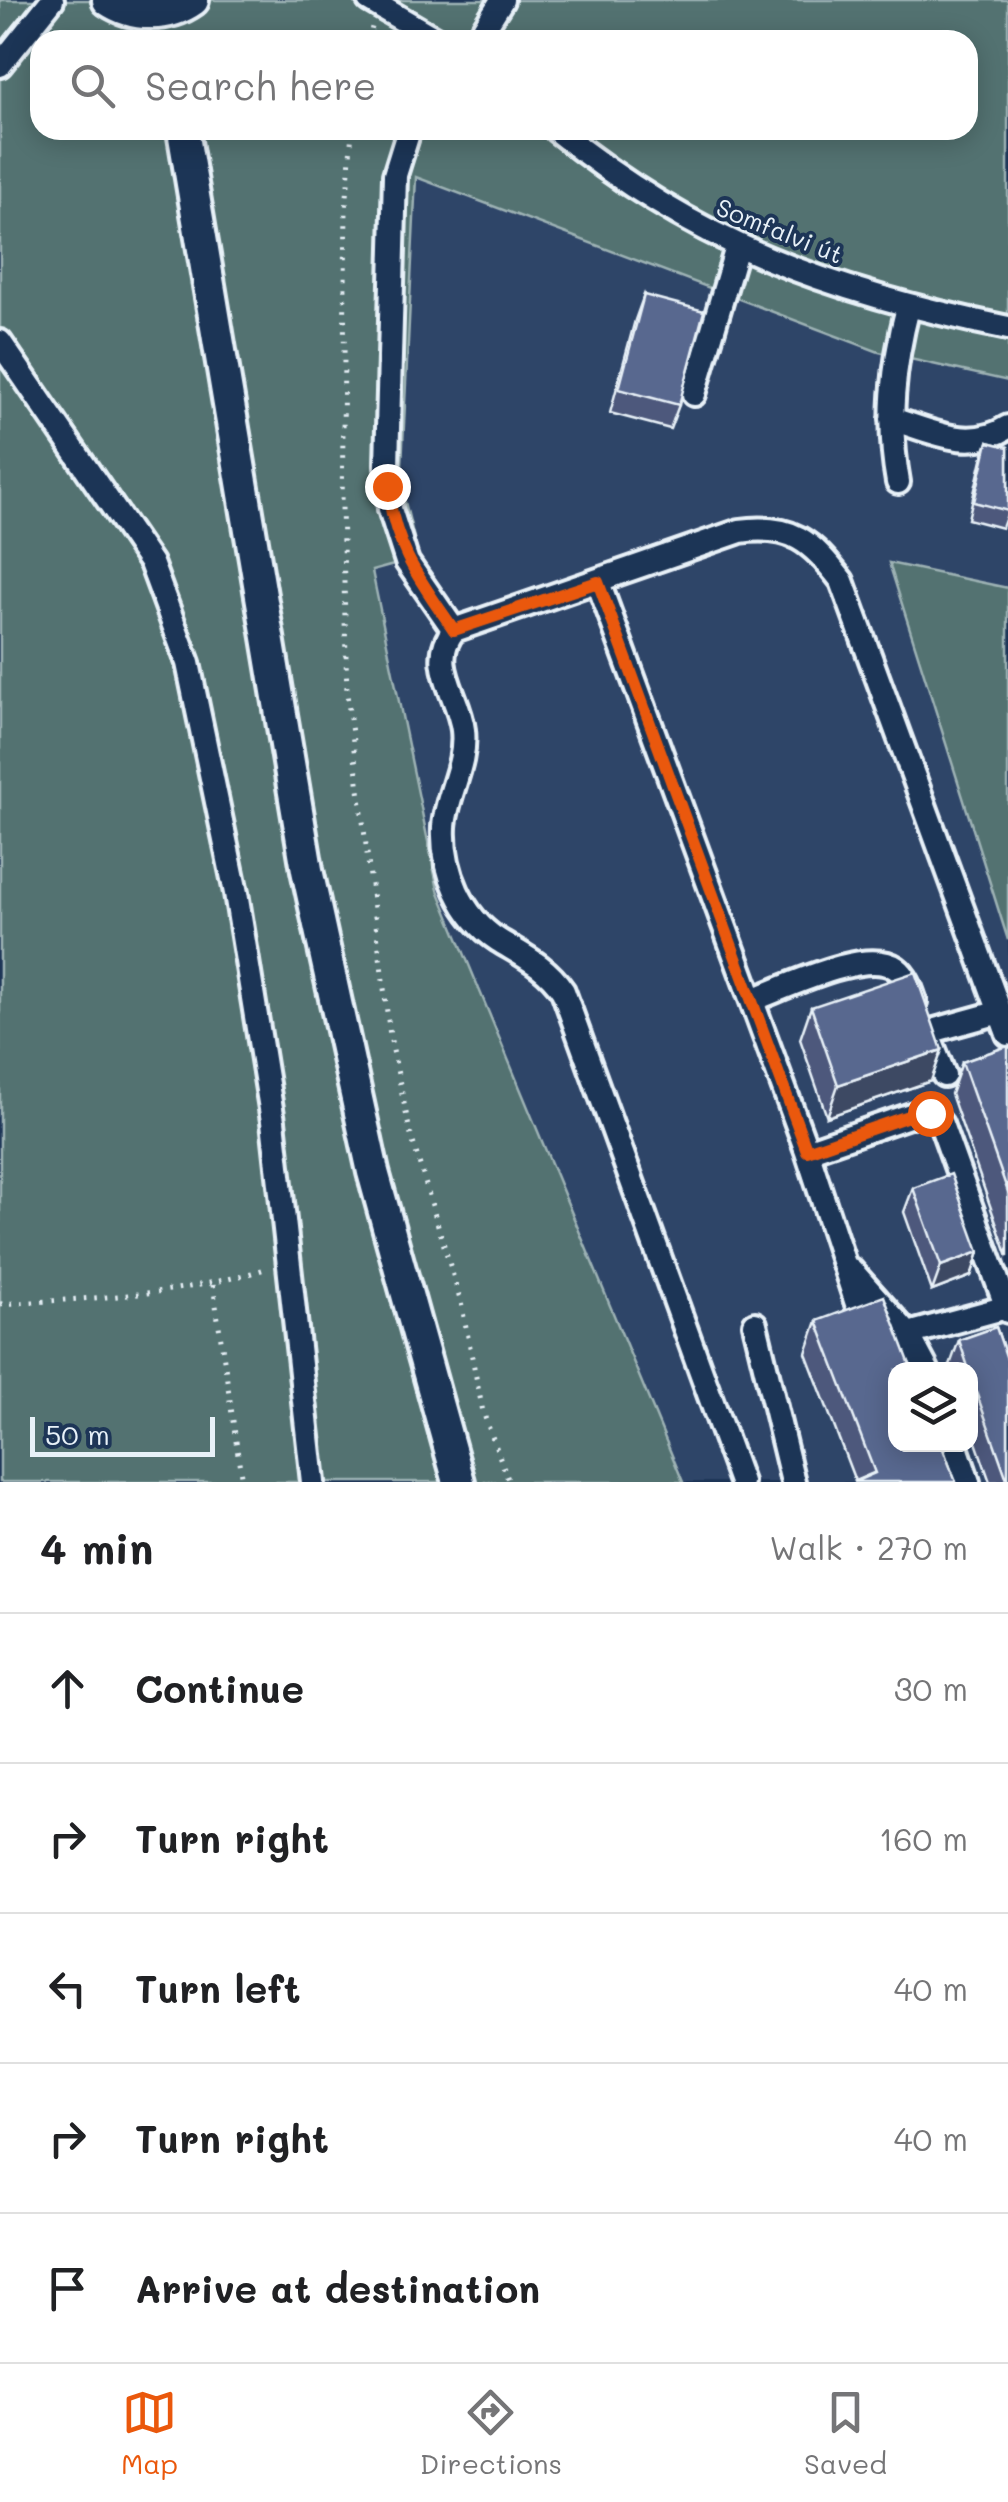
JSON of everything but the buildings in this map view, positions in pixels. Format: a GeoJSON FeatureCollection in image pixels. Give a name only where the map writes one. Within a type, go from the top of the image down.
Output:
{"type":"FeatureCollection","features":[{"type":"Feature","properties":{"kind":"main road"},"geometry":{"type":"LineString","coordinates":[[108,0],[139,12],[176,18]]}},
{"type":"Feature","properties":{"kind":"main road"},"geometry":{"type":"LineString","coordinates":[[185,140],[311,889],[373,1172],[459,1482]]}},
{"type":"Feature","properties":{"kind":"street"},"geometry":{"type":"LineString","coordinates":[[0,65],[52,0]]}},
{"type":"Feature","properties":{"kind":"street"},"geometry":{"type":"LineString","coordinates":[[369,0],[420,30]]}},
{"type":"Feature","properties":{"kind":"street"},"geometry":{"type":"LineString","coordinates":[[483,30],[502,0]]}},
{"type":"Feature","properties":{"kind":"street"},"geometry":{"type":"LineString","coordinates":[[405,140],[395,174],[387,486],[395,534],[407,562],[454,630]]}},
{"type":"Feature","properties":{"kind":"street","name":"Somfalvi út"},"geometry":{"type":"LineString","coordinates":[[569,140],[654,203],[737,248],[908,308],[1008,328]]}},
{"type":"Feature","properties":{"kind":"street"},"geometry":{"type":"LineString","coordinates":[[694,394],[737,248]]}},
{"type":"Feature","properties":{"kind":"street"},"geometry":{"type":"LineString","coordinates":[[898,482],[892,418],[893,365],[908,308]]}},
{"type":"Feature","properties":{"kind":"street"},"geometry":{"type":"LineString","coordinates":[[0,342],[151,563],[188,663],[236,893],[273,1121],[312,1482]]}},
{"type":"Feature","properties":{"kind":"street"},"geometry":{"type":"LineString","coordinates":[[892,418],[955,438],[990,438],[1008,427]]}},
{"type":"Feature","properties":{"kind":"street"},"geometry":{"type":"LineString","coordinates":[[742,1482],[563,991],[549,971],[478,923],[452,878],[444,825],[464,735],[444,675],[447,638],[454,630],[740,531],[772,527],[800,539],[824,558],[842,581],[1004,1023],[928,1032]]}},
{"type":"Feature","properties":{"kind":"street"},"geometry":{"type":"LineString","coordinates":[[598,582],[807,1151],[863,1322]]}},
{"type":"Feature","properties":{"kind":"street"},"geometry":{"type":"LineString","coordinates":[[752,1000],[856,962],[894,966],[906,977],[944,1075]]}},
{"type":"Feature","properties":{"kind":"street"},"geometry":{"type":"LineString","coordinates":[[807,1151],[914,1114],[930,1113],[940,1124],[1007,1309],[908,1334]]}},
{"type":"Feature","properties":{"kind":"street"},"geometry":{"type":"LineString","coordinates":[[842,1259],[908,1334],[923,1362]]}},
{"type":"Feature","properties":{"kind":"street"},"geometry":{"type":"LineString","coordinates":[[755,1324],[793,1482]]}},
{"type":"Feature","properties":{"kind":"street"},"geometry":{"type":"LineString","coordinates":[[958,1452],[968,1482]]}},
{"type":"Feature","properties":{"kind":"path"},"geometry":{"type":"LineString","coordinates":[[351,140],[346,210],[342,488],[346,694],[390,1036],[410,1132],[460,1302],[483,1412],[509,1482]]}},
{"type":"Feature","properties":{"kind":"path"},"geometry":{"type":"LineString","coordinates":[[0,1304],[169,1293],[213,1286],[288,1261]]}},
{"type":"Feature","properties":{"kind":"path"},"geometry":{"type":"LineString","coordinates":[[213,1286],[242,1482]]}},
{"type":"Feature","properties":{"kind":"shaded area"},"geometry":{"type":"Polygon","coordinates":[[[416,176],[878,352],[1008,381],[1008,1482],[683,1482],[438,890],[372,570],[419,557],[401,486],[416,176]]]}},
{"type":"Feature","properties":{"kind":"green space"},"geometry":{"type":"Polygon","coordinates":[[[0,0],[1008,0],[1008,381],[879,352],[416,177],[401,486],[419,558],[372,571],[438,890],[683,1482],[0,1482],[0,0]]]}},
{"type":"Feature","properties":{"kind":"green space"},"geometry":{"type":"Polygon","coordinates":[[[889,563],[1008,588],[1008,940],[889,563]]]}},
{"type":"Feature","properties":{"kind":"route"},"geometry":{"type":"LineString","coordinates":[[387,486],[395,534],[407,562],[454,630],[598,582],[807,1151],[914,1114],[930,1113]]}}]}
